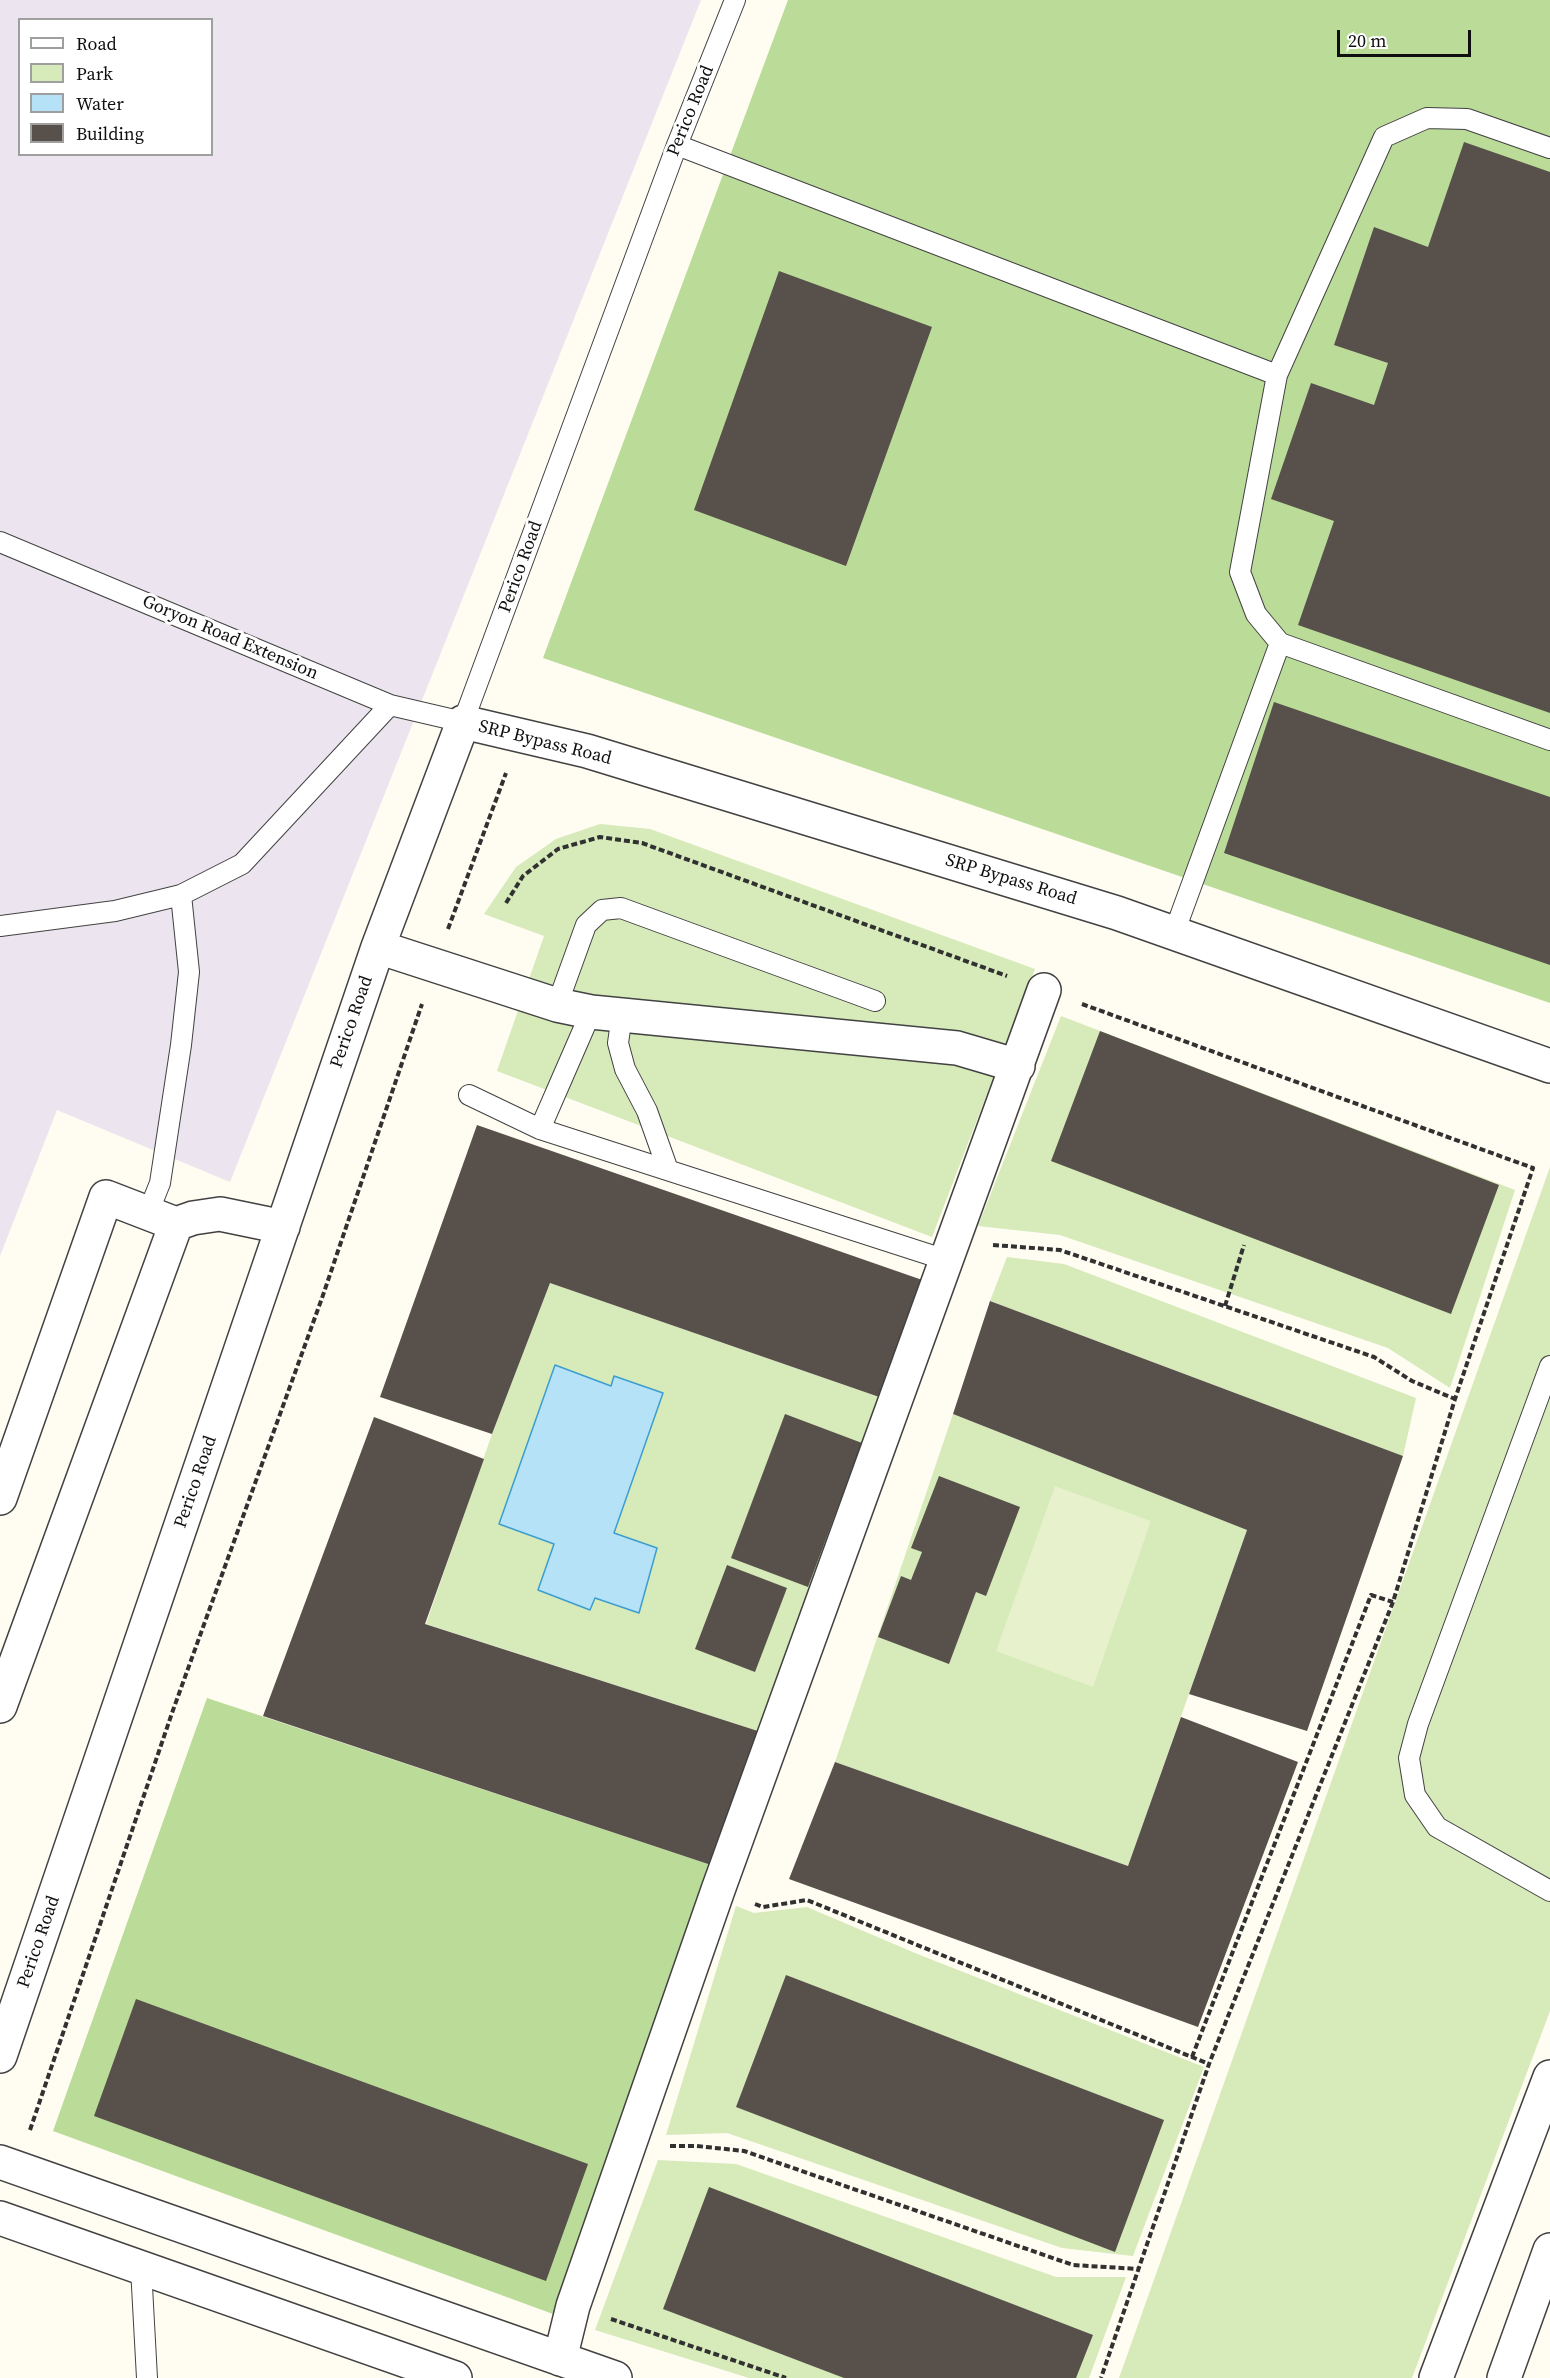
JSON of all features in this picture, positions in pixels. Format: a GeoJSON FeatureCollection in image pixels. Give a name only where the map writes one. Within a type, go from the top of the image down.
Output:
{"type":"FeatureCollection","features":[{"type":"Feature","properties":{"kind":"street","name":"SRP Bypass Road"},"geometry":{"type":"LineString","coordinates":[[463,722],[587,751],[1117,913],[1550,1066]]}},
{"type":"Feature","properties":{"kind":"street","name":"Perico Road"},"geometry":{"type":"LineString","coordinates":[[0,2056],[378,947],[463,722]]}},
{"type":"Feature","properties":{"kind":"street"},"geometry":{"type":"LineString","coordinates":[[378,947],[557,1005],[606,1014],[957,1048],[1018,1066]]}},
{"type":"Feature","properties":{"kind":"street"},"geometry":{"type":"LineString","coordinates":[[560,2359],[573,2306],[630,2148],[718,1890],[1044,990]]}},
{"type":"Feature","properties":{"kind":"street"},"geometry":{"type":"LineString","coordinates":[[0,1498],[106,1197],[162,1219],[220,1215],[283,1227]]}},
{"type":"Feature","properties":{"kind":"street"},"geometry":{"type":"LineString","coordinates":[[0,1706],[162,1219]]}},
{"type":"Feature","properties":{"kind":"street"},"geometry":{"type":"LineString","coordinates":[[1436,2378],[1550,2076]]}},
{"type":"Feature","properties":{"kind":"street"},"geometry":{"type":"LineString","coordinates":[[8,2165],[615,2378]]}},
{"type":"Feature","properties":{"kind":"street"},"geometry":{"type":"LineString","coordinates":[[0,2218],[455,2378]]}},
{"type":"Feature","properties":{"kind":"street"},"geometry":{"type":"LineString","coordinates":[[1504,2378],[1550,2250]]}},
{"type":"Feature","properties":{"kind":"lane","name":"Perico Road"},"geometry":{"type":"LineString","coordinates":[[463,722],[677,144],[735,0]]}},
{"type":"Feature","properties":{"kind":"lane"},"geometry":{"type":"LineString","coordinates":[[1550,148],[1467,119],[1427,118],[1384,136],[1277,375],[1240,572],[1256,614],[1280,643],[1550,740]]}},
{"type":"Feature","properties":{"kind":"lane"},"geometry":{"type":"LineString","coordinates":[[677,144],[1277,375]]}},
{"type":"Feature","properties":{"kind":"lane","name":"Goryon Road Extension"},"geometry":{"type":"LineString","coordinates":[[0,542],[390,705],[463,722]]}},
{"type":"Feature","properties":{"kind":"lane"},"geometry":{"type":"LineString","coordinates":[[1174,933],[1280,643]]}},
{"type":"Feature","properties":{"kind":"lane"},"geometry":{"type":"LineString","coordinates":[[0,926],[115,912],[181,895],[242,864],[390,705]]}},
{"type":"Feature","properties":{"kind":"lane"},"geometry":{"type":"LineString","coordinates":[[162,1219],[160,1184],[181,1045],[189,972],[181,895]]}},
{"type":"Feature","properties":{"kind":"lane"},"geometry":{"type":"LineString","coordinates":[[557,1005],[585,925],[602,910],[621,908],[875,1001]]}},
{"type":"Feature","properties":{"kind":"lane"},"geometry":{"type":"LineString","coordinates":[[540,1129],[606,1014]]}},
{"type":"Feature","properties":{"kind":"lane"},"geometry":{"type":"LineString","coordinates":[[606,1014],[618,1043],[625,1069],[647,1111],[668,1170]]}},
{"type":"Feature","properties":{"kind":"lane"},"geometry":{"type":"LineString","coordinates":[[469,1095],[540,1129],[668,1170],[950,1251]]}},
{"type":"Feature","properties":{"kind":"lane"},"geometry":{"type":"LineString","coordinates":[[1550,1366],[1418,1725],[1409,1758],[1415,1795],[1437,1827],[1550,1891]]}},
{"type":"Feature","properties":{"kind":"lane"},"geometry":{"type":"LineString","coordinates":[[141,2268],[147,2378]]}},
{"type":"Feature","properties":{"kind":"path"},"geometry":{"type":"LineString","coordinates":[[8,2165],[322,1298],[435,966],[520,736]]}},
{"type":"Feature","properties":{"kind":"path"},"geometry":{"type":"LineString","coordinates":[[506,903],[523,876],[558,849],[600,837],[642,843],[1533,1168],[1455,1399],[1393,1602],[1209,2064],[1101,2378]]}},
{"type":"Feature","properties":{"kind":"path"},"geometry":{"type":"LineString","coordinates":[[1225,1306],[1244,1245]]}},
{"type":"Feature","properties":{"kind":"path"},"geometry":{"type":"LineString","coordinates":[[950,1251],[1060,1250],[1374,1357],[1412,1381],[1455,1399]]}},
{"type":"Feature","properties":{"kind":"path"},"geometry":{"type":"LineString","coordinates":[[1192,2057],[1371,1595],[1393,1602]]}},
{"type":"Feature","properties":{"kind":"path"},"geometry":{"type":"LineString","coordinates":[[718,1890],[763,1907],[807,1899],[1209,2064]]}},
{"type":"Feature","properties":{"kind":"path"},"geometry":{"type":"LineString","coordinates":[[630,2148],[697,2145],[744,2151],[1073,2265],[1138,2268]]}},
{"type":"Feature","properties":{"kind":"path"},"geometry":{"type":"LineString","coordinates":[[573,2306],[786,2378]]}},
{"type":"Feature","properties":{"kind":"shaded area"},"geometry":{"type":"Polygon","coordinates":[[[0,0],[701,0],[230,1182],[57,1110],[0,1256],[0,0]]]}},
{"type":"Feature","properties":{"kind":"green space"},"geometry":{"type":"Polygon","coordinates":[[[788,0],[1550,0],[1550,1003],[543,658],[788,0]]]}},
{"type":"Feature","properties":{"kind":"green space"},"geometry":{"type":"Polygon","coordinates":[[[600,824],[650,829],[1035,969],[932,1237],[497,1071],[544,936],[484,914],[516,867],[556,839],[600,824]]]}},
{"type":"Feature","properties":{"kind":"green space"},"geometry":{"type":"Polygon","coordinates":[[[1061,1016],[1515,1190],[1450,1388],[1388,1348],[1060,1235],[978,1226],[1061,1016]]]}},
{"type":"Feature","properties":{"kind":"green space"},"geometry":{"type":"Polygon","coordinates":[[[1550,1167],[1550,2011],[1412,2378],[1119,2378],[1550,1167]]]}},
{"type":"Feature","properties":{"kind":"green space"},"geometry":{"type":"Polygon","coordinates":[[[1007,1257],[1064,1264],[1416,1398],[1403,1456],[990,1301],[1007,1257]]]}},
{"type":"Feature","properties":{"kind":"green space"},"geometry":{"type":"Polygon","coordinates":[[[550,1283],[885,1399],[761,1732],[426,1624],[492,1434],[550,1283]]]}},
{"type":"Feature","properties":{"kind":"green space"},"geometry":{"type":"Polygon","coordinates":[[[953,1414],[1247,1530],[1128,1866],[835,1762],[953,1414]]]}},
{"type":"Feature","properties":{"kind":"green space"},"geometry":{"type":"Polygon","coordinates":[[[1055,1486],[1151,1521],[1093,1687],[996,1651],[1055,1486]]]}},
{"type":"Feature","properties":{"kind":"green space"},"geometry":{"type":"Polygon","coordinates":[[[207,1698],[714,1866],[553,2314],[53,2131],[207,1698]]]}},
{"type":"Feature","properties":{"kind":"green space"},"geometry":{"type":"Polygon","coordinates":[[[736,1906],[754,1913],[807,1907],[915,1953],[1204,2067],[1133,2256],[1062,2248],[727,2133],[666,2135],[736,1906]]]}},
{"type":"Feature","properties":{"kind":"green space"},"geometry":{"type":"Polygon","coordinates":[[[658,2160],[736,2164],[1056,2277],[1126,2277],[1089,2378],[749,2378],[595,2330],[658,2160]]]}},
{"type":"Feature","properties":{"kind":"water"},"geometry":{"type":"Polygon","coordinates":[[[555,1365],[611,1386],[614,1376],[663,1393],[614,1533],[657,1548],[639,1613],[595,1598],[590,1610],[538,1590],[554,1544],[499,1524],[555,1365]]]}},
{"type":"Feature","properties":{"kind":"building"},"geometry":{"type":"Polygon","coordinates":[[[1464,142],[1550,172],[1550,713],[1298,625],[1334,521],[1271,499],[1311,383],[1374,405],[1388,363],[1334,345],[1374,227],[1428,247],[1464,142]]]}},
{"type":"Feature","properties":{"kind":"building"},"geometry":{"type":"Polygon","coordinates":[[[779,271],[932,327],[846,566],[694,510],[779,271]]]}},
{"type":"Feature","properties":{"kind":"building"},"geometry":{"type":"Polygon","coordinates":[[[1274,702],[1550,797],[1550,965],[1224,853],[1274,702]]]}},
{"type":"Feature","properties":{"kind":"building"},"geometry":{"type":"Polygon","coordinates":[[[1100,1031],[1499,1185],[1451,1314],[1051,1161],[1100,1031]]]}},
{"type":"Feature","properties":{"kind":"building"},"geometry":{"type":"Polygon","coordinates":[[[477,1125],[928,1282],[885,1399],[550,1283],[492,1434],[380,1397],[477,1125]]]}},
{"type":"Feature","properties":{"kind":"building"},"geometry":{"type":"Polygon","coordinates":[[[990,1301],[1403,1456],[1307,1731],[1189,1694],[1247,1530],[953,1414],[990,1301]]]}},
{"type":"Feature","properties":{"kind":"building"},"geometry":{"type":"Polygon","coordinates":[[[785,1414],[862,1443],[808,1587],[731,1558],[785,1414]]]}},
{"type":"Feature","properties":{"kind":"building"},"geometry":{"type":"Polygon","coordinates":[[[374,1417],[484,1459],[425,1624],[761,1732],[714,1866],[263,1716],[374,1417]]]}},
{"type":"Feature","properties":{"kind":"building"},"geometry":{"type":"Polygon","coordinates":[[[939,1476],[1020,1507],[986,1596],[976,1592],[949,1664],[878,1637],[901,1576],[911,1580],[922,1552],[911,1548],[939,1476]]]}},
{"type":"Feature","properties":{"kind":"building"},"geometry":{"type":"Polygon","coordinates":[[[727,1565],[787,1588],[755,1672],[695,1649],[727,1565]]]}},
{"type":"Feature","properties":{"kind":"building"},"geometry":{"type":"Polygon","coordinates":[[[1181,1717],[1298,1762],[1198,2027],[789,1879],[835,1762],[1128,1866],[1181,1717]]]}},
{"type":"Feature","properties":{"kind":"building"},"geometry":{"type":"Polygon","coordinates":[[[786,1975],[1164,2120],[1115,2252],[736,2107],[786,1975]]]}},
{"type":"Feature","properties":{"kind":"building"},"geometry":{"type":"Polygon","coordinates":[[[136,1999],[588,2164],[546,2281],[94,2116],[136,1999]]]}},
{"type":"Feature","properties":{"kind":"building"},"geometry":{"type":"Polygon","coordinates":[[[709,2187],[1093,2335],[1076,2378],[844,2378],[663,2309],[709,2187]]]}}]}
